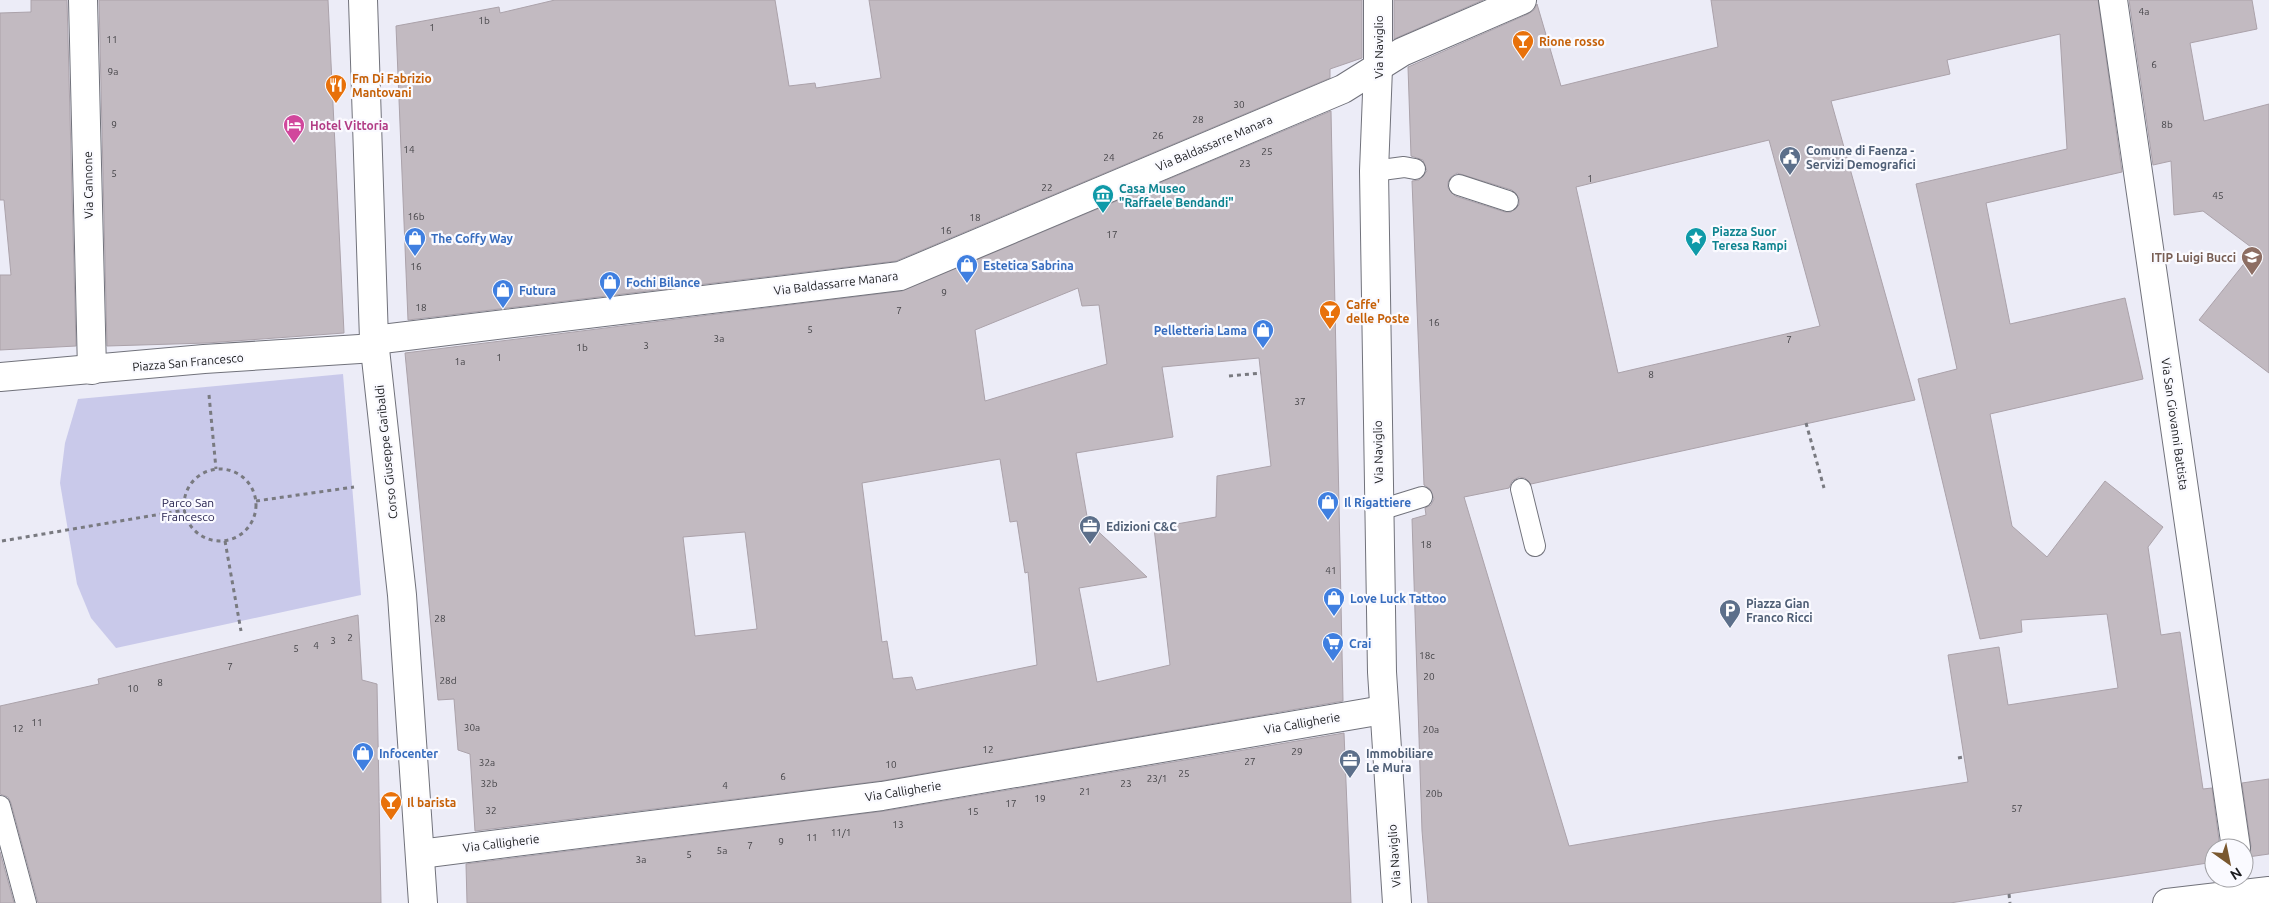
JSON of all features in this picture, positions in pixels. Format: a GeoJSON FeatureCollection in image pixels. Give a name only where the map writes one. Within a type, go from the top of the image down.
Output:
{"type":"FeatureCollection","features":[{"type":"Feature","properties":{"kind":"street","name":"Via Cannone"},"geometry":{"type":"LineString","coordinates":[[83,0],[92,370]]}},
{"type":"Feature","properties":{"kind":"street","name":"Corso Giuseppe Garibaldi"},"geometry":{"type":"LineString","coordinates":[[363,0],[375,344],[402,595],[423,903]]}},
{"type":"Feature","properties":{"kind":"street","name":"Via Naviglio"},"geometry":{"type":"LineString","coordinates":[[1378,0],[1378,68],[1374,171],[1383,710],[1397,903]]}},
{"type":"Feature","properties":{"kind":"street","name":"Via Baldassarre Manara"},"geometry":{"type":"LineString","coordinates":[[375,344],[900,276],[1343,89],[1402,52],[1522,0]]}},
{"type":"Feature","properties":{"kind":"street","name":"Via San Giovanni Battista"},"geometry":{"type":"LineString","coordinates":[[2113,0],[2235,838]]}},
{"type":"Feature","properties":{"kind":"street","name":"Piazza San Francesco"},"geometry":{"type":"LineString","coordinates":[[0,377],[375,344]]}},
{"type":"Feature","properties":{"kind":"street","name":"Via Calligherie"},"geometry":{"type":"LineString","coordinates":[[420,854],[882,796],[1383,710]]}},
{"type":"Feature","properties":{"kind":"street"},"geometry":{"type":"LineString","coordinates":[[2167,903],[2251,888]]}},
{"type":"Feature","properties":{"kind":"lane"},"geometry":{"type":"LineString","coordinates":[[1374,171],[1404,167],[1415,169]]}},
{"type":"Feature","properties":{"kind":"lane"},"geometry":{"type":"LineString","coordinates":[[1459,185],[1508,201]]}},
{"type":"Feature","properties":{"kind":"lane"},"geometry":{"type":"LineString","coordinates":[[1521,489],[1534,546]]}},
{"type":"Feature","properties":{"kind":"lane"},"geometry":{"type":"LineString","coordinates":[[1380,510],[1422,497]]}},
{"type":"Feature","properties":{"kind":"lane"},"geometry":{"type":"LineString","coordinates":[[0,806],[26,903]]}},
{"type":"Feature","properties":{"kind":"path"},"geometry":{"type":"LineString","coordinates":[[204,359],[216,469]]}},
{"type":"Feature","properties":{"kind":"path"},"geometry":{"type":"LineString","coordinates":[[1230,376],[1260,373]]}},
{"type":"Feature","properties":{"kind":"path"},"geometry":{"type":"LineString","coordinates":[[1806,423],[1824,488]]}},
{"type":"Feature","properties":{"kind":"path"},"geometry":{"type":"LineString","coordinates":[[216,469],[238,474],[253,490],[256,501],[255,512],[248,527],[235,538],[213,540],[194,530],[185,510],[185,499],[195,479],[216,469]]}},
{"type":"Feature","properties":{"kind":"path"},"geometry":{"type":"LineString","coordinates":[[256,501],[389,482]]}},
{"type":"Feature","properties":{"kind":"path"},"geometry":{"type":"LineString","coordinates":[[2,541],[185,510]]}},
{"type":"Feature","properties":{"kind":"path"},"geometry":{"type":"LineString","coordinates":[[225,540],[241,632]]}},
{"type":"Feature","properties":{"kind":"path"},"geometry":{"type":"LineString","coordinates":[[1958,758],[1964,758]]}},
{"type":"Feature","properties":{"kind":"path"},"geometry":{"type":"LineString","coordinates":[[2009,894],[2010,903]]}},
{"type":"Feature","properties":{"kind":"green space","name":"Parco San Francesco"},"geometry":{"type":"Polygon","coordinates":[[[343,374],[361,595],[116,648],[91,618],[77,584],[60,483],[65,443],[78,399],[343,374]]]}},
{"type":"Feature","properties":{"kind":"building"},"geometry":{"type":"Polygon","coordinates":[[[31,0],[67,0],[76,346],[0,350],[0,275],[11,275],[4,200],[0,200],[0,13],[31,12],[31,0]]]}},
{"type":"Feature","properties":{"kind":"building"},"geometry":{"type":"Polygon","coordinates":[[[99,0],[328,0],[344,333],[207,343],[107,346],[99,0]]]}},
{"type":"Feature","properties":{"kind":"building"},"geometry":{"type":"Polygon","coordinates":[[[555,0],[775,0],[789,86],[815,83],[816,88],[881,78],[869,0],[1362,0],[1362,58],[1330,69],[1330,78],[896,261],[408,320],[396,26],[499,7],[500,13],[555,0]]]}},
{"type":"Feature","properties":{"kind":"building"},"geometry":{"type":"Polygon","coordinates":[[[1394,0],[1483,0],[1394,39],[1394,0]]]}},
{"type":"Feature","properties":{"kind":"building"},"geometry":{"type":"Polygon","coordinates":[[[1711,0],[2098,0],[2122,172],[1986,203],[2010,324],[2125,298],[2143,379],[1990,414],[2012,526],[2047,557],[2105,481],[2163,527],[2148,547],[2161,635],[2180,632],[2203,789],[2212,788],[2219,838],[2204,838],[2204,864],[1950,903],[1428,903],[1422,831],[1412,519],[1426,515],[1425,508],[1431,505],[1434,499],[1430,489],[1424,485],[1412,181],[1419,180],[1427,171],[1423,160],[1411,156],[1408,67],[1528,14],[1534,10],[1537,4],[1561,86],[1718,47],[1711,0]],[[2060,34],[1947,60],[1950,74],[1831,101],[1915,400],[1531,484],[1525,478],[1519,477],[1512,481],[1509,488],[1464,497],[1569,846],[1713,821],[1968,782],[1948,655],[1999,647],[2008,705],[2118,688],[2107,614],[2021,620],[2022,632],[1980,639],[1918,379],[1957,369],[1916,184],[2067,149],[2060,34]],[[1769,140],[1576,187],[1618,373],[1820,326],[1769,140]],[[1457,173],[1448,182],[1448,188],[1455,196],[1505,212],[1511,212],[1519,205],[1519,198],[1512,190],[1457,173]]]}},
{"type":"Feature","properties":{"kind":"building"},"geometry":{"type":"Polygon","coordinates":[[[2129,0],[2252,0],[2257,29],[2190,43],[2204,121],[2269,104],[2269,373],[2199,320],[2255,250],[2203,211],[2174,215],[2171,161],[2153,165],[2129,0]]]}},
{"type":"Feature","properties":{"kind":"building"},"geometry":{"type":"Polygon","coordinates":[[[1331,111],[1343,701],[880,781],[475,831],[470,754],[458,750],[454,699],[438,700],[405,353],[902,291],[1331,111]],[[1078,288],[975,330],[985,401],[1107,364],[1099,305],[1082,306],[1078,288]],[[1259,358],[1162,367],[1173,437],[1076,453],[1088,522],[1147,577],[1079,588],[1097,682],[1170,665],[1154,528],[1216,517],[1217,476],[1271,466],[1259,358]],[[1000,459],[862,483],[882,642],[887,641],[893,679],[912,677],[916,690],[1037,665],[1028,572],[1025,573],[1017,521],[1010,522],[1000,459]],[[745,532],[683,537],[695,636],[757,629],[745,532]]]}},
{"type":"Feature","properties":{"kind":"building"},"geometry":{"type":"Polygon","coordinates":[[[358,615],[362,680],[377,684],[381,903],[38,903],[11,803],[8,797],[0,794],[0,706],[99,684],[98,679],[358,615]]]}},
{"type":"Feature","properties":{"kind":"building"},"geometry":{"type":"Polygon","coordinates":[[[1344,733],[1351,903],[467,903],[466,864],[885,811],[1344,733]]]}},
{"type":"Feature","properties":{"kind":"building"},"geometry":{"type":"Polygon","coordinates":[[[2269,779],[2269,854],[2254,856],[2254,838],[2250,838],[2242,783],[2269,779]]]}},
{"type":"Feature","properties":{"kind":"building"},"geometry":{"type":"Polygon","coordinates":[[[0,852],[14,903],[0,903],[0,852]]]}},
{"type":"Feature","properties":{"kind":"place","name":"Rione rosso"},"geometry":{"type":"Point","coordinates":[1523,60]}},
{"type":"Feature","properties":{"kind":"place","name":"Fm Di Fabrizio Mantovani"},"geometry":{"type":"Point","coordinates":[336,104]}},
{"type":"Feature","properties":{"kind":"place","name":"Hotel Vittoria"},"geometry":{"type":"Point","coordinates":[294,144]}},
{"type":"Feature","properties":{"kind":"place","name":"Comune di Faenza - Servizi Demografici"},"geometry":{"type":"Point","coordinates":[1790,176]}},
{"type":"Feature","properties":{"kind":"place","name":"Casa Museo \"Raffaele Bendandi\""},"geometry":{"type":"Point","coordinates":[1103,214]}},
{"type":"Feature","properties":{"kind":"place","name":"The Coffy Way"},"geometry":{"type":"Point","coordinates":[415,257]}},
{"type":"Feature","properties":{"kind":"place","name":"Piazza Suor Teresa Rampi"},"geometry":{"type":"Point","coordinates":[1696,257]}},
{"type":"Feature","properties":{"kind":"place","name":"ITIP Luigi Bucci"},"geometry":{"type":"Point","coordinates":[2252,276]}},
{"type":"Feature","properties":{"kind":"place","name":"Estetica Sabrina"},"geometry":{"type":"Point","coordinates":[967,284]}},
{"type":"Feature","properties":{"kind":"place","name":"Fochi Bilance"},"geometry":{"type":"Point","coordinates":[610,301]}},
{"type":"Feature","properties":{"kind":"place","name":"Futura"},"geometry":{"type":"Point","coordinates":[503,309]}},
{"type":"Feature","properties":{"kind":"place","name":"Caffe' delle Poste"},"geometry":{"type":"Point","coordinates":[1330,330]}},
{"type":"Feature","properties":{"kind":"place","name":"Pelletteria Lama"},"geometry":{"type":"Point","coordinates":[1263,349]}},
{"type":"Feature","properties":{"kind":"place","name":"Il Rigattiere"},"geometry":{"type":"Point","coordinates":[1328,521]}},
{"type":"Feature","properties":{"kind":"place","name":"Edizioni C&C"},"geometry":{"type":"Point","coordinates":[1090,545]}},
{"type":"Feature","properties":{"kind":"place","name":"Love Luck Tattoo"},"geometry":{"type":"Point","coordinates":[1334,617]}},
{"type":"Feature","properties":{"kind":"place","name":"Piazza Gian Franco Ricci"},"geometry":{"type":"Point","coordinates":[1730,629]}},
{"type":"Feature","properties":{"kind":"place","name":"Crai"},"geometry":{"type":"Point","coordinates":[1333,662]}},
{"type":"Feature","properties":{"kind":"place","name":"Infocenter"},"geometry":{"type":"Point","coordinates":[363,772]}},
{"type":"Feature","properties":{"kind":"place","name":"Immobiliare Le Mura"},"geometry":{"type":"Point","coordinates":[1350,779]}},
{"type":"Feature","properties":{"kind":"place","name":"Il barista"},"geometry":{"type":"Point","coordinates":[391,821]}}]}
